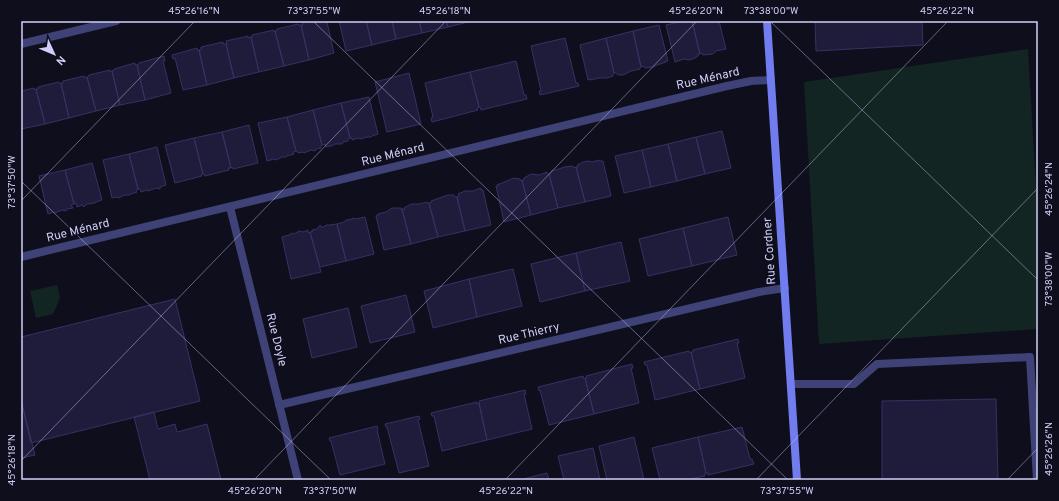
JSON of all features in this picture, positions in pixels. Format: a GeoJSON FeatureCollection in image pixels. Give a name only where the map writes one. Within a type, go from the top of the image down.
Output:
{"type":"FeatureCollection","features":[{"type":"Feature","properties":{"kind":"street"},"geometry":{"type":"LineString","coordinates":[[21,44],[116,21]]}},
{"type":"Feature","properties":{"kind":"street","name":"Rue Cordner"},"geometry":{"type":"LineString","coordinates":[[767,21],[797,480]]}},
{"type":"Feature","properties":{"kind":"street","name":"Rue Ménard"},"geometry":{"type":"LineString","coordinates":[[21,258],[727,86],[751,81],[771,80]]}},
{"type":"Feature","properties":{"kind":"street","name":"Rue Doyle"},"geometry":{"type":"LineString","coordinates":[[230,206],[298,480]]}},
{"type":"Feature","properties":{"kind":"street","name":"Rue Thierry"},"geometry":{"type":"LineString","coordinates":[[280,405],[758,292],[784,288]]}},
{"type":"Feature","properties":{"kind":"street"},"geometry":{"type":"LineString","coordinates":[[791,384],[854,384],[877,364],[1030,357],[1037,480]]}},
{"type":"Feature","properties":{"kind":"green space"},"geometry":{"type":"Polygon","coordinates":[[[1028,49],[1038,223],[1038,329],[819,344],[804,82],[1028,49]]]}},
{"type":"Feature","properties":{"kind":"green space"},"geometry":{"type":"Polygon","coordinates":[[[57,285],[60,298],[53,314],[36,318],[30,291],[57,285]]]}},
{"type":"Feature","properties":{"kind":"building"},"geometry":{"type":"Polygon","coordinates":[[[310,21],[329,21],[327,22],[334,53],[309,60],[301,25],[303,25],[302,23],[310,21]]]}},
{"type":"Feature","properties":{"kind":"building"},"geometry":{"type":"Polygon","coordinates":[[[339,21],[366,21],[372,45],[346,51],[339,21]]]}},
{"type":"Feature","properties":{"kind":"building"},"geometry":{"type":"Polygon","coordinates":[[[366,21],[392,21],[396,39],[372,45],[366,21]]]}},
{"type":"Feature","properties":{"kind":"building"},"geometry":{"type":"Polygon","coordinates":[[[392,21],[419,21],[422,33],[396,39],[392,21]]]}},
{"type":"Feature","properties":{"kind":"building"},"geometry":{"type":"Polygon","coordinates":[[[419,21],[446,21],[448,27],[422,33],[419,21]]]}},
{"type":"Feature","properties":{"kind":"building"},"geometry":{"type":"Polygon","coordinates":[[[446,21],[472,21],[448,27],[446,21]]]}},
{"type":"Feature","properties":{"kind":"building"},"geometry":{"type":"Polygon","coordinates":[[[684,21],[692,21],[700,54],[689,60],[684,59],[675,62],[666,25],[684,21]]]}},
{"type":"Feature","properties":{"kind":"building"},"geometry":{"type":"Polygon","coordinates":[[[692,21],[719,21],[726,49],[716,51],[713,54],[700,54],[692,21]]]}},
{"type":"Feature","properties":{"kind":"building"},"geometry":{"type":"Polygon","coordinates":[[[815,21],[922,21],[923,45],[816,51],[815,21]]]}},
{"type":"Feature","properties":{"kind":"building"},"geometry":{"type":"Polygon","coordinates":[[[298,24],[301,25],[309,60],[284,66],[275,31],[277,31],[277,29],[298,24]]]}},
{"type":"Feature","properties":{"kind":"building"},"geometry":{"type":"Polygon","coordinates":[[[659,25],[668,61],[653,67],[641,67],[633,31],[659,25]]]}},
{"type":"Feature","properties":{"kind":"building"},"geometry":{"type":"Polygon","coordinates":[[[274,30],[284,66],[259,72],[251,37],[252,35],[274,30]]]}},
{"type":"Feature","properties":{"kind":"building"},"geometry":{"type":"Polygon","coordinates":[[[633,31],[641,67],[640,69],[623,75],[618,75],[614,73],[606,38],[633,31]]]}},
{"type":"Feature","properties":{"kind":"building"},"geometry":{"type":"Polygon","coordinates":[[[248,36],[248,38],[251,37],[259,72],[234,78],[226,41],[248,36]]]}},
{"type":"Feature","properties":{"kind":"building"},"geometry":{"type":"Polygon","coordinates":[[[565,38],[576,83],[578,83],[579,86],[540,95],[539,91],[541,91],[531,46],[565,38]]]}},
{"type":"Feature","properties":{"kind":"building"},"geometry":{"type":"Polygon","coordinates":[[[606,38],[614,73],[613,76],[588,80],[580,45],[606,38]]]}},
{"type":"Feature","properties":{"kind":"building"},"geometry":{"type":"Polygon","coordinates":[[[223,42],[223,44],[226,44],[234,78],[207,85],[199,50],[201,50],[201,47],[223,42]]]}},
{"type":"Feature","properties":{"kind":"building"},"geometry":{"type":"Polygon","coordinates":[[[197,48],[198,51],[199,50],[207,85],[183,90],[175,58],[173,59],[172,55],[197,48]]]}},
{"type":"Feature","properties":{"kind":"building"},"geometry":{"type":"Polygon","coordinates":[[[164,56],[165,61],[163,61],[171,93],[145,100],[137,65],[139,63],[164,56]]]}},
{"type":"Feature","properties":{"kind":"building"},"geometry":{"type":"Polygon","coordinates":[[[516,61],[524,95],[526,95],[527,99],[481,110],[470,72],[516,61]]]}},
{"type":"Feature","properties":{"kind":"building"},"geometry":{"type":"Polygon","coordinates":[[[135,63],[135,65],[137,65],[145,100],[120,105],[112,71],[114,69],[135,63]]]}},
{"type":"Feature","properties":{"kind":"building"},"geometry":{"type":"Polygon","coordinates":[[[110,70],[110,72],[112,71],[120,105],[96,111],[87,77],[89,75],[110,70]]]}},
{"type":"Feature","properties":{"kind":"building"},"geometry":{"type":"Polygon","coordinates":[[[470,72],[479,107],[477,108],[478,110],[432,122],[431,118],[433,117],[425,83],[470,72]]]}},
{"type":"Feature","properties":{"kind":"building"},"geometry":{"type":"Polygon","coordinates":[[[409,73],[421,124],[387,132],[375,82],[409,73]]]}},
{"type":"Feature","properties":{"kind":"building"},"geometry":{"type":"Polygon","coordinates":[[[84,76],[85,78],[87,77],[96,111],[69,118],[61,83],[63,83],[63,81],[84,76]]]}},
{"type":"Feature","properties":{"kind":"building"},"geometry":{"type":"Polygon","coordinates":[[[59,82],[60,84],[61,83],[69,118],[45,124],[36,89],[38,89],[38,87],[59,82]]]}},
{"type":"Feature","properties":{"kind":"building"},"geometry":{"type":"Polygon","coordinates":[[[34,88],[35,90],[36,89],[45,124],[21,129],[21,91],[34,88]]]}},
{"type":"Feature","properties":{"kind":"building"},"geometry":{"type":"Polygon","coordinates":[[[369,97],[378,134],[371,137],[352,140],[352,138],[350,138],[341,103],[369,97]]]}},
{"type":"Feature","properties":{"kind":"building"},"geometry":{"type":"Polygon","coordinates":[[[341,103],[350,138],[342,144],[335,144],[326,147],[325,144],[322,145],[313,110],[341,103]]]}},
{"type":"Feature","properties":{"kind":"building"},"geometry":{"type":"Polygon","coordinates":[[[313,110],[322,145],[321,148],[316,149],[315,151],[311,150],[304,153],[298,153],[296,151],[287,117],[313,110]]]}},
{"type":"Feature","properties":{"kind":"building"},"geometry":{"type":"Polygon","coordinates":[[[287,117],[296,151],[293,152],[294,154],[286,157],[267,161],[258,123],[287,117]]]}},
{"type":"Feature","properties":{"kind":"building"},"geometry":{"type":"Polygon","coordinates":[[[249,125],[258,163],[233,169],[232,167],[231,168],[222,132],[249,125]]]}},
{"type":"Feature","properties":{"kind":"building"},"geometry":{"type":"Polygon","coordinates":[[[722,131],[731,168],[705,174],[696,137],[722,131]]]}},
{"type":"Feature","properties":{"kind":"building"},"geometry":{"type":"Polygon","coordinates":[[[222,132],[231,168],[228,168],[229,170],[205,176],[203,174],[194,138],[222,132]]]}},
{"type":"Feature","properties":{"kind":"building"},"geometry":{"type":"Polygon","coordinates":[[[696,137],[705,174],[677,181],[668,144],[696,137]]]}},
{"type":"Feature","properties":{"kind":"building"},"geometry":{"type":"Polygon","coordinates":[[[194,138],[203,174],[201,175],[202,176],[175,183],[165,145],[194,138]]]}},
{"type":"Feature","properties":{"kind":"building"},"geometry":{"type":"Polygon","coordinates":[[[668,144],[677,181],[651,187],[642,150],[668,144]]]}},
{"type":"Feature","properties":{"kind":"building"},"geometry":{"type":"Polygon","coordinates":[[[157,147],[166,185],[160,187],[160,189],[156,188],[141,192],[140,189],[138,189],[129,154],[157,147]]]}},
{"type":"Feature","properties":{"kind":"building"},"geometry":{"type":"Polygon","coordinates":[[[642,150],[651,187],[624,193],[615,156],[642,150]]]}},
{"type":"Feature","properties":{"kind":"building"},"geometry":{"type":"Polygon","coordinates":[[[129,154],[138,189],[136,190],[137,192],[119,198],[112,198],[103,160],[129,154]]]}},
{"type":"Feature","properties":{"kind":"building"},"geometry":{"type":"Polygon","coordinates":[[[603,161],[611,196],[585,202],[576,167],[583,162],[603,161]]]}},
{"type":"Feature","properties":{"kind":"building"},"geometry":{"type":"Polygon","coordinates":[[[92,163],[102,200],[87,204],[84,207],[82,205],[77,207],[76,203],[74,204],[65,170],[92,163]]]}},
{"type":"Feature","properties":{"kind":"building"},"geometry":{"type":"Polygon","coordinates":[[[573,166],[575,168],[576,167],[585,202],[558,208],[549,174],[551,171],[573,166]]]}},
{"type":"Feature","properties":{"kind":"building"},"geometry":{"type":"Polygon","coordinates":[[[65,170],[74,204],[71,205],[73,208],[67,209],[66,211],[62,210],[48,214],[39,176],[65,170]]]}},
{"type":"Feature","properties":{"kind":"building"},"geometry":{"type":"Polygon","coordinates":[[[547,172],[547,174],[549,174],[558,208],[531,215],[522,180],[531,174],[539,175],[547,172]]]}},
{"type":"Feature","properties":{"kind":"building"},"geometry":{"type":"Polygon","coordinates":[[[514,178],[520,179],[521,181],[522,180],[531,215],[504,222],[496,186],[514,178]]]}},
{"type":"Feature","properties":{"kind":"building"},"geometry":{"type":"Polygon","coordinates":[[[481,188],[481,190],[483,190],[491,225],[465,231],[457,197],[459,196],[458,194],[481,188]]]}},
{"type":"Feature","properties":{"kind":"building"},"geometry":{"type":"Polygon","coordinates":[[[448,195],[454,195],[457,197],[465,231],[438,237],[429,203],[448,195]]]}},
{"type":"Feature","properties":{"kind":"building"},"geometry":{"type":"Polygon","coordinates":[[[429,203],[438,237],[411,244],[402,209],[405,209],[404,208],[411,204],[429,203]]]}},
{"type":"Feature","properties":{"kind":"building"},"geometry":{"type":"Polygon","coordinates":[[[392,208],[402,209],[411,244],[384,250],[376,216],[392,208]]]}},
{"type":"Feature","properties":{"kind":"building"},"geometry":{"type":"Polygon","coordinates":[[[365,217],[374,254],[346,261],[337,224],[353,218],[356,219],[365,217]]]}},
{"type":"Feature","properties":{"kind":"building"},"geometry":{"type":"Polygon","coordinates":[[[728,217],[737,255],[692,266],[683,228],[728,217]]]}},
{"type":"Feature","properties":{"kind":"building"},"geometry":{"type":"Polygon","coordinates":[[[337,224],[346,261],[320,267],[310,232],[317,229],[320,225],[321,227],[324,227],[326,225],[337,224]]]}},
{"type":"Feature","properties":{"kind":"building"},"geometry":{"type":"Polygon","coordinates":[[[683,228],[692,266],[648,276],[639,239],[683,228]]]}},
{"type":"Feature","properties":{"kind":"building"},"geometry":{"type":"Polygon","coordinates":[[[308,230],[308,233],[310,232],[321,272],[291,279],[282,237],[299,231],[303,232],[308,230]]]}},
{"type":"Feature","properties":{"kind":"building"},"geometry":{"type":"Polygon","coordinates":[[[621,242],[630,281],[585,291],[576,253],[621,242]]]}},
{"type":"Feature","properties":{"kind":"building"},"geometry":{"type":"Polygon","coordinates":[[[576,253],[585,291],[540,302],[531,264],[576,253]]]}},
{"type":"Feature","properties":{"kind":"building"},"geometry":{"type":"Polygon","coordinates":[[[513,269],[522,306],[477,317],[469,279],[513,269]]]}},
{"type":"Feature","properties":{"kind":"building"},"geometry":{"type":"Polygon","coordinates":[[[469,279],[477,317],[433,328],[424,291],[469,279]]]}},
{"type":"Feature","properties":{"kind":"building"},"geometry":{"type":"Polygon","coordinates":[[[406,295],[415,332],[370,343],[361,306],[406,295]]]}},
{"type":"Feature","properties":{"kind":"building"},"geometry":{"type":"Polygon","coordinates":[[[175,299],[200,401],[31,443],[21,400],[21,337],[175,299]]]}},
{"type":"Feature","properties":{"kind":"building"},"geometry":{"type":"Polygon","coordinates":[[[348,308],[357,347],[312,358],[303,319],[348,308]]]}},
{"type":"Feature","properties":{"kind":"building"},"geometry":{"type":"Polygon","coordinates":[[[738,339],[739,343],[737,343],[745,378],[700,389],[691,352],[693,352],[693,350],[738,339]]]}},
{"type":"Feature","properties":{"kind":"building"},"geometry":{"type":"Polygon","coordinates":[[[689,351],[690,353],[691,352],[700,389],[655,400],[647,365],[645,365],[644,362],[689,351]]]}},
{"type":"Feature","properties":{"kind":"building"},"geometry":{"type":"Polygon","coordinates":[[[632,364],[633,368],[631,368],[639,403],[594,414],[585,378],[587,378],[586,376],[632,364]]]}},
{"type":"Feature","properties":{"kind":"building"},"geometry":{"type":"Polygon","coordinates":[[[583,376],[584,379],[585,378],[594,414],[549,425],[538,387],[583,376]]]}},
{"type":"Feature","properties":{"kind":"building"},"geometry":{"type":"Polygon","coordinates":[[[525,390],[526,394],[524,394],[532,429],[487,440],[479,401],[525,390]]]}},
{"type":"Feature","properties":{"kind":"building"},"geometry":{"type":"Polygon","coordinates":[[[996,399],[998,480],[882,480],[882,401],[996,399]]]}},
{"type":"Feature","properties":{"kind":"building"},"geometry":{"type":"Polygon","coordinates":[[[21,400],[35,455],[21,458],[21,400]]]}},
{"type":"Feature","properties":{"kind":"building"},"geometry":{"type":"Polygon","coordinates":[[[477,402],[477,404],[479,403],[487,440],[442,451],[434,416],[432,416],[431,413],[477,402]]]}},
{"type":"Feature","properties":{"kind":"building"},"geometry":{"type":"Polygon","coordinates":[[[154,412],[158,429],[175,424],[177,432],[207,424],[221,480],[150,480],[134,417],[154,412]]]}},
{"type":"Feature","properties":{"kind":"building"},"geometry":{"type":"Polygon","coordinates":[[[419,416],[420,419],[418,420],[429,466],[399,473],[385,424],[419,416]]]}},
{"type":"Feature","properties":{"kind":"building"},"geometry":{"type":"Polygon","coordinates":[[[377,426],[385,464],[340,475],[329,438],[377,426]]]}},
{"type":"Feature","properties":{"kind":"building"},"geometry":{"type":"Polygon","coordinates":[[[742,427],[750,459],[752,459],[754,464],[708,475],[708,473],[706,473],[698,437],[742,427]]]}},
{"type":"Feature","properties":{"kind":"building"},"geometry":{"type":"Polygon","coordinates":[[[634,437],[644,480],[607,480],[599,446],[634,437]]]}},
{"type":"Feature","properties":{"kind":"building"},"geometry":{"type":"Polygon","coordinates":[[[698,437],[706,473],[705,476],[686,480],[660,480],[652,448],[698,437]]]}},
{"type":"Feature","properties":{"kind":"building"},"geometry":{"type":"Polygon","coordinates":[[[593,448],[600,480],[564,480],[558,456],[593,448]]]}},
{"type":"Feature","properties":{"kind":"building"},"geometry":{"type":"Polygon","coordinates":[[[547,473],[549,480],[519,480],[547,473]]]}}]}
